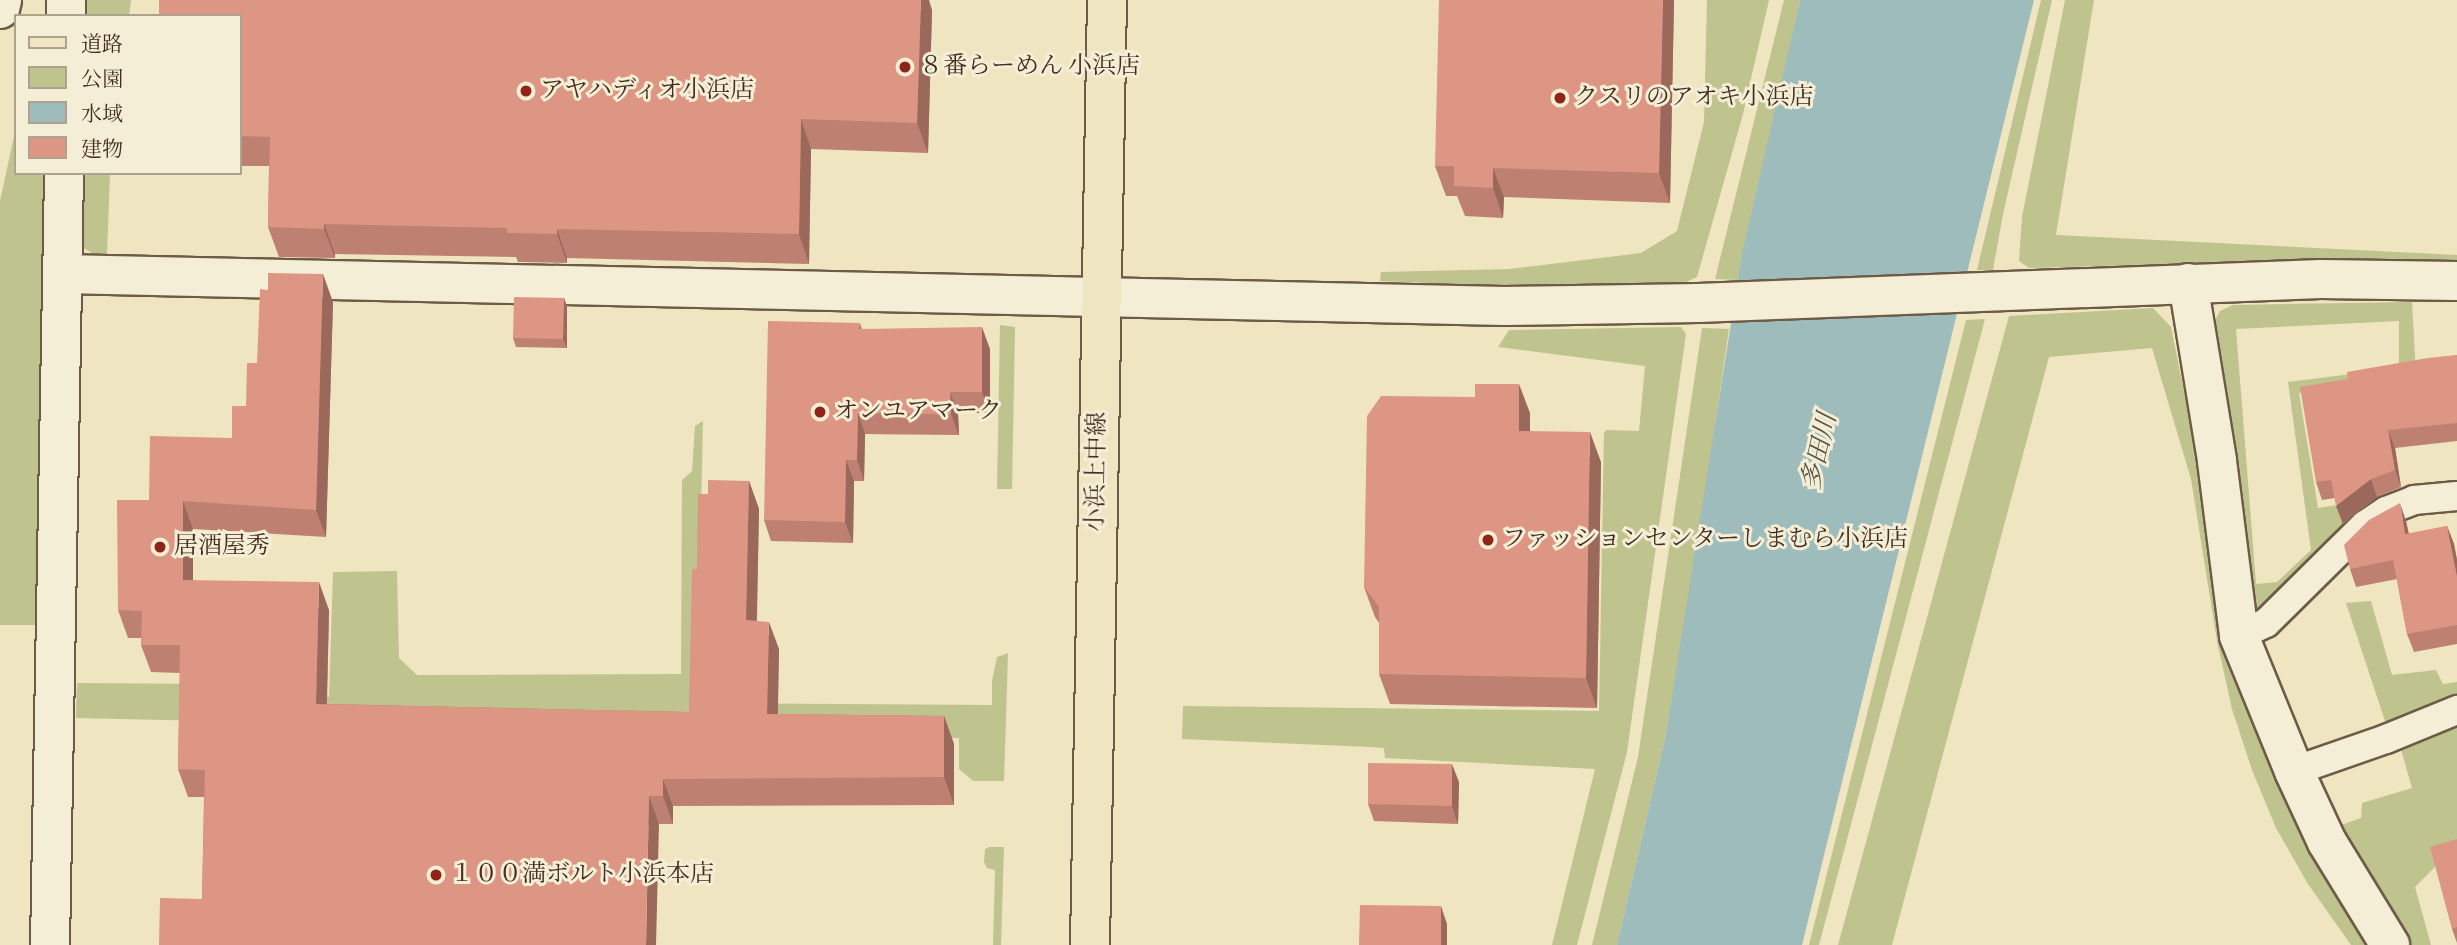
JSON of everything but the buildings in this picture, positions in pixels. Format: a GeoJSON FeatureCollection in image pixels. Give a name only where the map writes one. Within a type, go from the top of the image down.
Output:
{"type":"FeatureCollection","features":[{"type":"Feature","properties":{"kind":"main road","name":"小浜上中線"},"geometry":{"type":"LineString","coordinates":[[1090,945],[1107,0]]}},
{"type":"Feature","properties":{"kind":"street"},"geometry":{"type":"LineString","coordinates":[[0,9],[2,0]]}},
{"type":"Feature","properties":{"kind":"street"},"geometry":{"type":"LineString","coordinates":[[50,945],[64,175]]}},
{"type":"Feature","properties":{"kind":"street"},"geometry":{"type":"LineString","coordinates":[[63,274],[1504,306],[1712,302],[2321,279],[2457,281]]}},
{"type":"Feature","properties":{"kind":"street"},"geometry":{"type":"LineString","coordinates":[[2188,283],[2217,461],[2239,636],[2294,771],[2327,842],[2390,945]]}},
{"type":"Feature","properties":{"kind":"lane"},"geometry":{"type":"LineString","coordinates":[[2239,636],[2266,623],[2343,544],[2375,518],[2414,500],[2457,496]]}},
{"type":"Feature","properties":{"kind":"lane"},"geometry":{"type":"LineString","coordinates":[[2294,771],[2386,739],[2457,710]]}},
{"type":"Feature","properties":{"kind":"green space"},"geometry":{"type":"Polygon","coordinates":[[[84,0],[131,0],[129,14],[84,14],[84,0]]]}},
{"type":"Feature","properties":{"kind":"green space"},"geometry":{"type":"Polygon","coordinates":[[[1707,0],[1769,0],[1743,114],[1697,277],[1684,283],[1505,286],[1380,281],[1381,272],[1510,269],[1641,253],[1677,231],[1704,122],[1707,0]]]}},
{"type":"Feature","properties":{"kind":"green space"},"geometry":{"type":"Polygon","coordinates":[[[1784,0],[1800,0],[1738,280],[1715,279],[1784,0]]]}},
{"type":"Feature","properties":{"kind":"green space"},"geometry":{"type":"Polygon","coordinates":[[[2041,0],[2052,0],[2003,214],[1993,270],[1977,270],[2041,0]]]}},
{"type":"Feature","properties":{"kind":"green space"},"geometry":{"type":"Polygon","coordinates":[[[2065,0],[2094,0],[2056,235],[2457,255],[2457,263],[2308,260],[2029,268],[2019,261],[2022,217],[2065,0]]]}},
{"type":"Feature","properties":{"kind":"green space"},"geometry":{"type":"Polygon","coordinates":[[[14,136],[14,175],[46,175],[36,625],[0,625],[0,201],[14,136]]]}},
{"type":"Feature","properties":{"kind":"green space"},"geometry":{"type":"Polygon","coordinates":[[[83,175],[110,175],[107,255],[94,254],[82,247],[83,175]]]}},
{"type":"Feature","properties":{"kind":"green space"},"geometry":{"type":"Polygon","coordinates":[[[2412,302],[2416,375],[2299,393],[2318,508],[2357,502],[2359,517],[2262,609],[2249,614],[2212,326],[2220,311],[2233,305],[2412,302]],[[2399,321],[2236,329],[2256,584],[2277,582],[2311,550],[2288,382],[2399,368],[2399,321]]]}},
{"type":"Feature","properties":{"kind":"green space"},"geometry":{"type":"Polygon","coordinates":[[[2153,308],[2171,327],[2202,481],[2375,945],[2351,945],[2308,884],[2276,828],[2252,770],[2232,709],[2217,641],[2191,479],[2152,348],[2049,357],[1892,945],[1838,945],[2009,316],[2153,308]]]}},
{"type":"Feature","properties":{"kind":"green space"},"geometry":{"type":"Polygon","coordinates":[[[1985,319],[1819,945],[1809,945],[1966,320],[1985,319]]]}},
{"type":"Feature","properties":{"kind":"green space"},"geometry":{"type":"Polygon","coordinates":[[[1000,325],[1015,327],[1012,489],[997,489],[1000,325]]]}},
{"type":"Feature","properties":{"kind":"green space"},"geometry":{"type":"Polygon","coordinates":[[[1681,327],[1686,334],[1627,752],[1577,945],[1552,945],[1595,769],[1385,758],[1384,748],[1182,739],[1183,706],[1599,711],[1604,433],[1606,430],[1639,431],[1645,366],[1498,347],[1509,330],[1681,327]]]}},
{"type":"Feature","properties":{"kind":"green space"},"geometry":{"type":"Polygon","coordinates":[[[1702,328],[1729,329],[1697,550],[1666,734],[1617,945],[1592,945],[1638,757],[1702,328]]]}},
{"type":"Feature","properties":{"kind":"green space"},"geometry":{"type":"Polygon","coordinates":[[[703,421],[697,703],[992,705],[992,681],[997,657],[1008,653],[1004,781],[973,781],[959,769],[959,738],[76,718],[77,683],[207,684],[213,696],[329,697],[333,572],[397,571],[399,658],[417,675],[681,674],[682,480],[692,471],[695,426],[703,421]]]}},
{"type":"Feature","properties":{"kind":"green space"},"geometry":{"type":"Polygon","coordinates":[[[2371,601],[2392,675],[2436,670],[2443,684],[2457,682],[2457,699],[2387,727],[2346,603],[2371,601]]]}},
{"type":"Feature","properties":{"kind":"green space"},"geometry":{"type":"Polygon","coordinates":[[[2457,722],[2457,858],[2440,862],[2415,887],[2431,945],[2405,945],[2335,827],[2361,818],[2362,803],[2412,788],[2400,746],[2457,722]]]}},
{"type":"Feature","properties":{"kind":"green space"},"geometry":{"type":"Polygon","coordinates":[[[1004,847],[1001,945],[993,945],[995,870],[987,868],[984,862],[985,849],[1004,847]]]}},
{"type":"Feature","properties":{"kind":"water","name":"多田川"},"geometry":{"type":"Polygon","coordinates":[[[1800,0],[2034,0],[1802,945],[1617,945],[1666,734],[1742,254],[1800,0]]]}},
{"type":"Feature","properties":{"kind":"place","name":"８番らーめん 小浜店"},"geometry":{"type":"Point","coordinates":[905,67]}},
{"type":"Feature","properties":{"kind":"place","name":"アヤハディオ小浜店"},"geometry":{"type":"Point","coordinates":[526,91]}},
{"type":"Feature","properties":{"kind":"place","name":"クスリのアオキ小浜店"},"geometry":{"type":"Point","coordinates":[1560,98]}},
{"type":"Feature","properties":{"kind":"place","name":"オンユアマーク"},"geometry":{"type":"Point","coordinates":[820,412]}},
{"type":"Feature","properties":{"kind":"place","name":"ファッションセンターしまむら小浜店"},"geometry":{"type":"Point","coordinates":[1488,540]}},
{"type":"Feature","properties":{"kind":"place","name":"居酒屋秀"},"geometry":{"type":"Point","coordinates":[160,547]}},
{"type":"Feature","properties":{"kind":"place","name":"１００満ボルト小浜本店"},"geometry":{"type":"Point","coordinates":[436,875]}}]}
